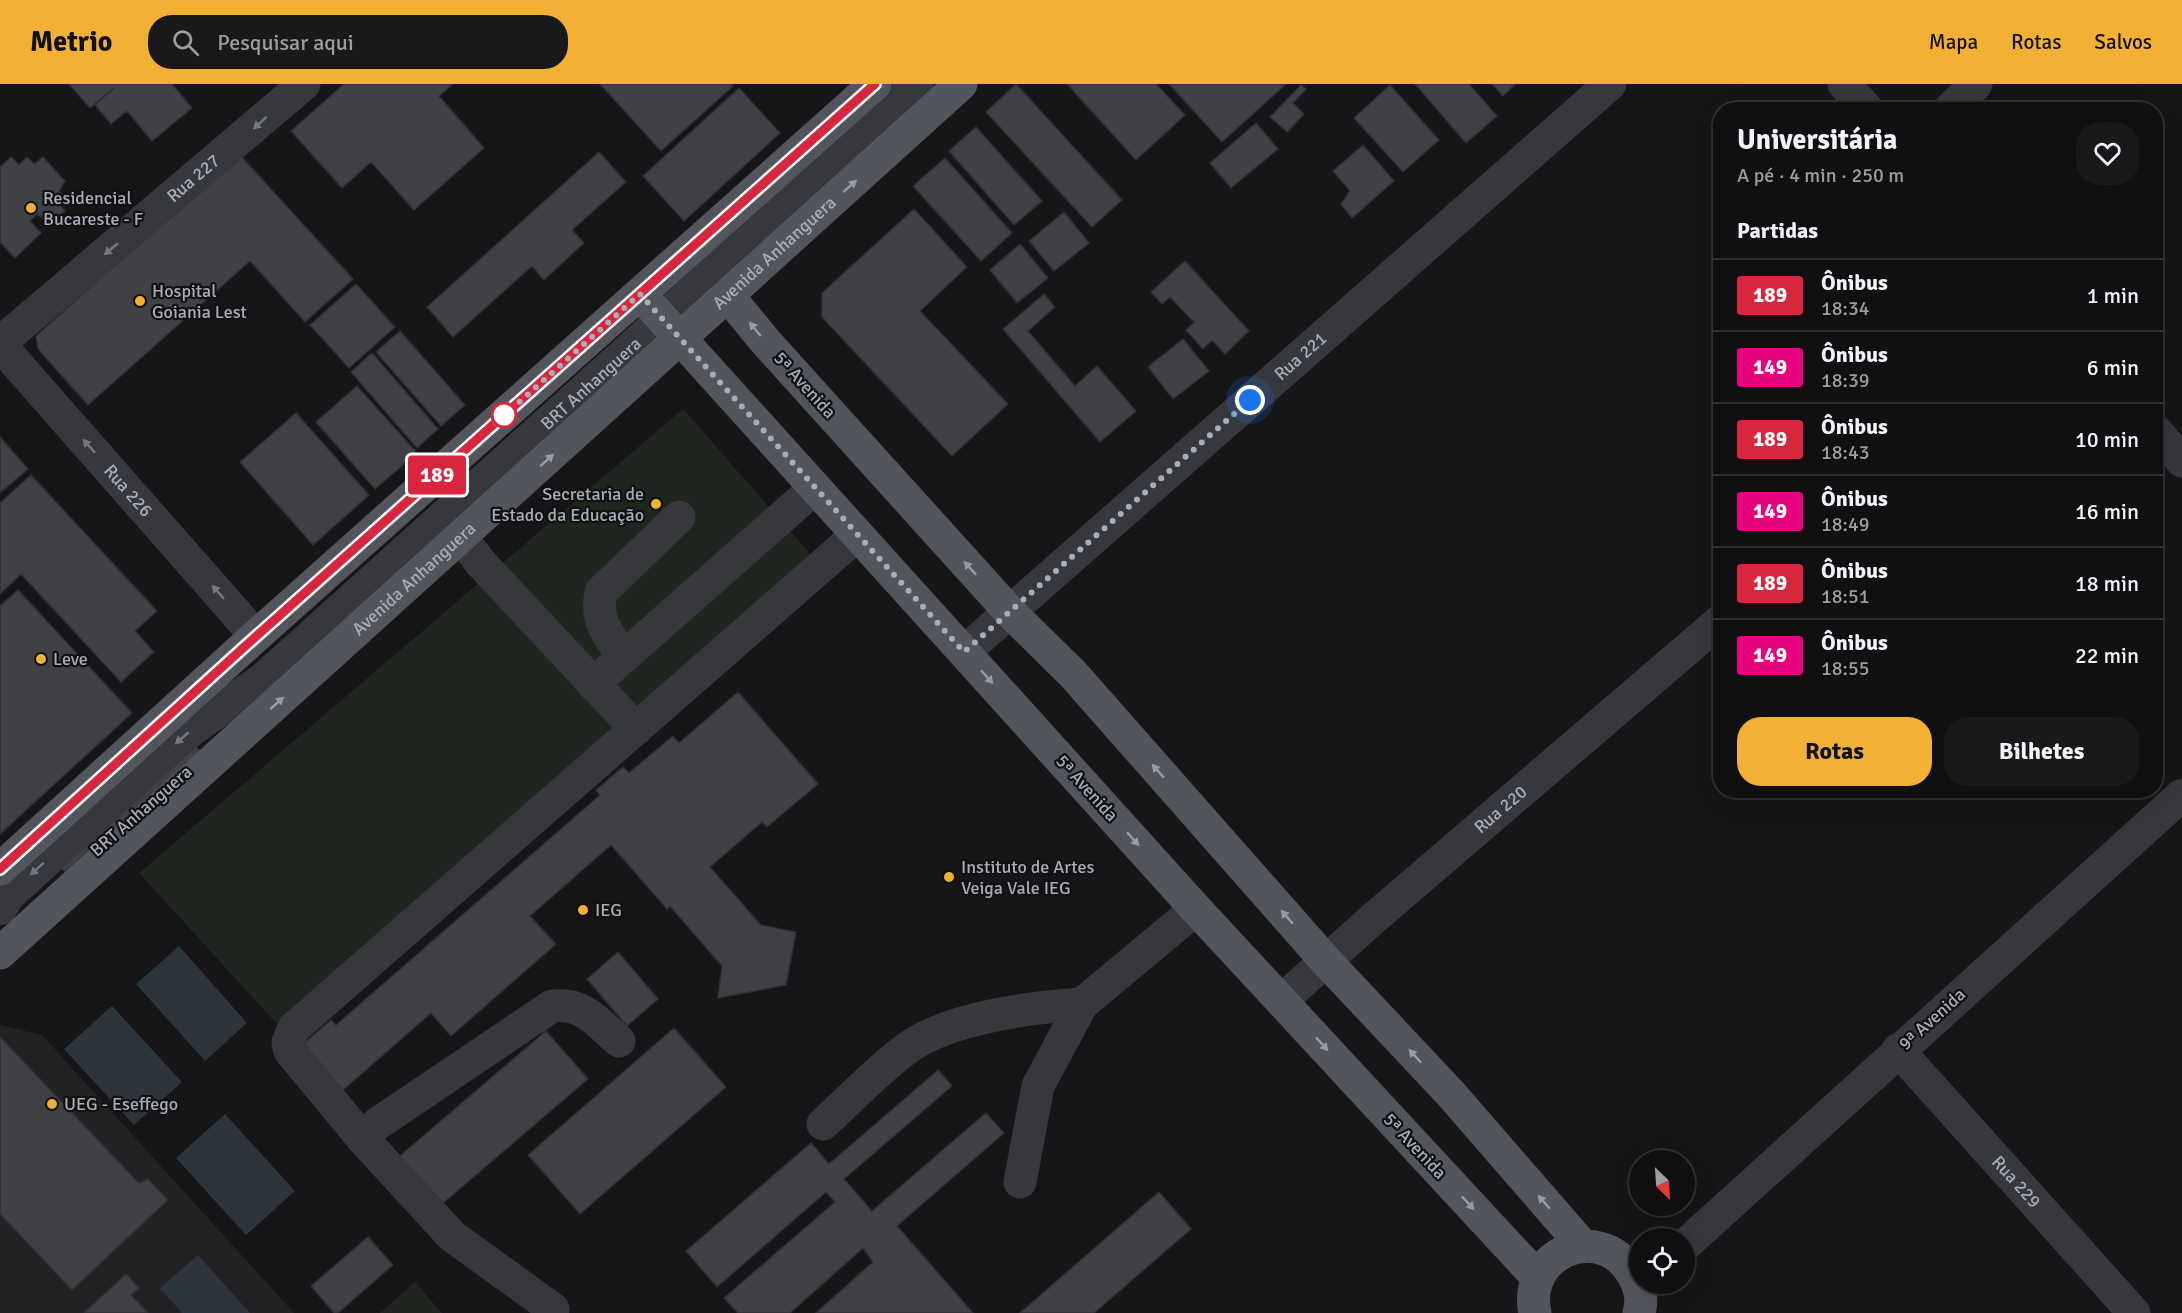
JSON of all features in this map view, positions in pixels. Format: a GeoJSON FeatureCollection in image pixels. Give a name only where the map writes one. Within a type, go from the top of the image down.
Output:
{"type":"FeatureCollection","features":[{"type":"Feature","properties":{"kind":"main road"},"geometry":{"type":"LineString","coordinates":[[0,869],[256,636],[875,84]]}},
{"type":"Feature","properties":{"kind":"main road","name":"Avenida Anhanguera"},"geometry":{"type":"LineString","coordinates":[[0,953],[461,537],[671,329],[729,297],[961,84]]}},
{"type":"Feature","properties":{"kind":"main road","name":"5ª Avenida"},"geometry":{"type":"LineString","coordinates":[[640,294],[1196,909],[1538,1278]]}},
{"type":"Feature","properties":{"kind":"main road","name":"5ª Avenida"},"geometry":{"type":"LineString","coordinates":[[729,297],[765,341],[1010,611],[1072,674],[1326,961],[1451,1094],[1583,1246]]}},
{"type":"Feature","properties":{"kind":"main road"},"geometry":{"type":"LineString","coordinates":[[1535,1313],[1533,1294],[1538,1278],[1556,1256],[1583,1246],[1598,1247],[1624,1260],[1629,1271]]}},
{"type":"Feature","properties":{"kind":"street","name":"Rua 227"},"geometry":{"type":"LineString","coordinates":[[0,344],[304,84]]}},
{"type":"Feature","properties":{"kind":"street","name":"BRT Anhanguera"},"geometry":{"type":"LineString","coordinates":[[0,909],[9,895],[186,734],[263,679],[671,329],[917,84]]}},
{"type":"Feature","properties":{"kind":"street","name":"Rua 221"},"geometry":{"type":"LineString","coordinates":[[964,652],[1610,84]]}},
{"type":"Feature","properties":{"kind":"street"},"geometry":{"type":"LineString","coordinates":[[1844,84],[1861,102]]}},
{"type":"Feature","properties":{"kind":"street"},"geometry":{"type":"LineString","coordinates":[[1957,102],[1976,84]]}},
{"type":"Feature","properties":{"kind":"street","name":"Rua 226"},"geometry":{"type":"LineString","coordinates":[[0,344],[256,636]]}},
{"type":"Feature","properties":{"kind":"street"},"geometry":{"type":"LineString","coordinates":[[2163,439],[2182,461]]}},
{"type":"Feature","properties":{"kind":"street"},"geometry":{"type":"LineString","coordinates":[[593,684],[815,488]]}},
{"type":"Feature","properties":{"kind":"street"},"geometry":{"type":"LineString","coordinates":[[623,657],[601,622],[598,608],[601,592],[679,517]]}},
{"type":"Feature","properties":{"kind":"street"},"geometry":{"type":"LineString","coordinates":[[553,1309],[452,1236],[362,1138],[290,1051],[288,1042],[293,1029],[857,535]]}},
{"type":"Feature","properties":{"kind":"street"},"geometry":{"type":"LineString","coordinates":[[461,537],[636,729]]}},
{"type":"Feature","properties":{"kind":"street","name":"Rua 220"},"geometry":{"type":"LineString","coordinates":[[1282,1000],[1713,627]]}},
{"type":"Feature","properties":{"kind":"street","name":"BRT Anhanguera"},"geometry":{"type":"LineString","coordinates":[[0,922],[27,910],[204,755],[263,679]]}},
{"type":"Feature","properties":{"kind":"street","name":"9ª Avenida"},"geometry":{"type":"LineString","coordinates":[[1695,1236],[2182,795]]}},
{"type":"Feature","properties":{"kind":"street"},"geometry":{"type":"LineString","coordinates":[[1020,1182],[1038,1086],[1082,1004],[1196,909]]}},
{"type":"Feature","properties":{"kind":"street"},"geometry":{"type":"LineString","coordinates":[[362,1138],[377,1124],[552,1006],[568,1004],[581,1009],[619,1041]]}},
{"type":"Feature","properties":{"kind":"street"},"geometry":{"type":"LineString","coordinates":[[823,1124],[909,1047],[935,1033],[1037,1007],[1082,1004]]}},
{"type":"Feature","properties":{"kind":"street","name":"Rua 229"},"geometry":{"type":"LineString","coordinates":[[1898,1050],[2134,1313]]}},
{"type":"Feature","properties":{"kind":"shaded area"},"geometry":{"type":"Polygon","coordinates":[[[683,409],[812,556],[276,1023],[139,873],[683,409]]]}},
{"type":"Feature","properties":{"kind":"shaded area"},"geometry":{"type":"Polygon","coordinates":[[[179,946],[247,1023],[205,1061],[136,984],[179,946]]]}},
{"type":"Feature","properties":{"kind":"shaded area"},"geometry":{"type":"Polygon","coordinates":[[[112,1006],[182,1082],[134,1125],[64,1049],[112,1006]]]}},
{"type":"Feature","properties":{"kind":"shaded area","name":"UEG - Eseffego"},"geometry":{"type":"Polygon","coordinates":[[[0,1025],[42,1035],[294,1313],[0,1313],[0,1025]]]}},
{"type":"Feature","properties":{"kind":"shaded area"},"geometry":{"type":"Polygon","coordinates":[[[225,1114],[295,1191],[246,1235],[176,1158],[225,1114]]]}},
{"type":"Feature","properties":{"kind":"shaded area"},"geometry":{"type":"Polygon","coordinates":[[[198,1255],[250,1313],[182,1313],[160,1288],[198,1255]]]}},
{"type":"Feature","properties":{"kind":"shaded area"},"geometry":{"type":"Polygon","coordinates":[[[415,1282],[442,1313],[380,1313],[415,1282]]]}},
{"type":"Feature","properties":{"kind":"building"},"geometry":{"type":"Polygon","coordinates":[[[69,84],[172,84],[192,108],[152,141],[127,111],[111,124],[95,105],[115,87],[90,108],[69,84]]]}},
{"type":"Feature","properties":{"kind":"building"},"geometry":{"type":"Polygon","coordinates":[[[344,84],[453,84],[439,96],[484,148],[414,210],[371,162],[342,188],[291,131],[344,84]]]}},
{"type":"Feature","properties":{"kind":"building"},"geometry":{"type":"Polygon","coordinates":[[[600,84],[731,84],[733,86],[661,151],[600,84]]]}},
{"type":"Feature","properties":{"kind":"building"},"geometry":{"type":"Polygon","coordinates":[[[1016,84],[1122,200],[1092,227],[986,112],[1016,84]]]}},
{"type":"Feature","properties":{"kind":"building"},"geometry":{"type":"Polygon","coordinates":[[[1067,84],[1156,84],[1185,115],[1136,160],[1067,84]]]}},
{"type":"Feature","properties":{"kind":"building"},"geometry":{"type":"Polygon","coordinates":[[[1169,84],[1286,84],[1222,142],[1169,84]]]}},
{"type":"Feature","properties":{"kind":"building"},"geometry":{"type":"Polygon","coordinates":[[[1415,84],[1469,84],[1497,116],[1466,143],[1415,84]]]}},
{"type":"Feature","properties":{"kind":"building"},"geometry":{"type":"Polygon","coordinates":[[[1492,84],[1515,84],[1503,96],[1492,84]]]}},
{"type":"Feature","properties":{"kind":"building"},"geometry":{"type":"Polygon","coordinates":[[[1301,85],[1306,89],[1293,103],[1304,114],[1287,132],[1270,117],[1301,85]]]}},
{"type":"Feature","properties":{"kind":"building"},"geometry":{"type":"Polygon","coordinates":[[[1390,85],[1439,140],[1403,172],[1354,118],[1390,85]]]}},
{"type":"Feature","properties":{"kind":"building"},"geometry":{"type":"Polygon","coordinates":[[[739,88],[780,133],[684,221],[643,176],[739,88]]]}},
{"type":"Feature","properties":{"kind":"building"},"geometry":{"type":"Polygon","coordinates":[[[1256,123],[1278,149],[1231,188],[1210,163],[1256,123]]]}},
{"type":"Feature","properties":{"kind":"building"},"geometry":{"type":"Polygon","coordinates":[[[976,127],[1042,201],[1014,225],[949,151],[976,127]]]}},
{"type":"Feature","properties":{"kind":"building"},"geometry":{"type":"Polygon","coordinates":[[[1363,145],[1394,181],[1352,218],[1341,204],[1350,191],[1333,171],[1363,145]]]}},
{"type":"Feature","properties":{"kind":"building"},"geometry":{"type":"Polygon","coordinates":[[[599,152],[626,182],[572,230],[584,243],[544,280],[532,266],[453,337],[427,307],[599,152]]]}},
{"type":"Feature","properties":{"kind":"building","name":"Hospital Goiania Lest"},"geometry":{"type":"Polygon","coordinates":[[[239,154],[353,279],[305,322],[250,261],[88,405],[38,349],[36,336],[239,154]]]}},
{"type":"Feature","properties":{"kind":"building","name":"Residencial Bucareste - F"},"geometry":{"type":"Polygon","coordinates":[[[11,157],[19,165],[27,157],[34,164],[43,157],[65,181],[59,191],[66,199],[60,205],[65,211],[51,223],[37,214],[30,221],[41,233],[15,258],[0,242],[0,167],[11,157]]]}},
{"type":"Feature","properties":{"kind":"building"},"geometry":{"type":"Polygon","coordinates":[[[945,158],[1012,233],[981,261],[913,186],[945,158]]]}},
{"type":"Feature","properties":{"kind":"building"},"geometry":{"type":"Polygon","coordinates":[[[914,209],[967,267],[920,311],[1008,404],[952,456],[822,317],[822,293],[914,209]]]}},
{"type":"Feature","properties":{"kind":"building"},"geometry":{"type":"Polygon","coordinates":[[[1064,212],[1089,243],[1054,271],[1029,241],[1064,212]]]}},
{"type":"Feature","properties":{"kind":"building"},"geometry":{"type":"Polygon","coordinates":[[[1020,244],[1048,278],[1017,303],[990,270],[1020,244]]]}},
{"type":"Feature","properties":{"kind":"building"},"geometry":{"type":"Polygon","coordinates":[[[1185,261],[1249,331],[1225,354],[1212,340],[1203,349],[1186,330],[1194,322],[1170,297],[1162,304],[1151,292],[1185,261]]]}},
{"type":"Feature","properties":{"kind":"building"},"geometry":{"type":"Polygon","coordinates":[[[356,284],[395,327],[349,368],[310,325],[356,284]]]}},
{"type":"Feature","properties":{"kind":"building"},"geometry":{"type":"Polygon","coordinates":[[[1044,294],[1055,307],[1028,331],[1075,386],[1097,366],[1136,411],[1100,442],[1003,329],[1044,294]]]}},
{"type":"Feature","properties":{"kind":"building"},"geometry":{"type":"Polygon","coordinates":[[[400,331],[465,405],[441,426],[376,352],[400,331]]]}},
{"type":"Feature","properties":{"kind":"building"},"geometry":{"type":"Polygon","coordinates":[[[1183,339],[1209,371],[1173,399],[1148,367],[1183,339]]]}},
{"type":"Feature","properties":{"kind":"building"},"geometry":{"type":"Polygon","coordinates":[[[372,353],[438,429],[417,448],[351,372],[372,353]]]}},
{"type":"Feature","properties":{"kind":"building"},"geometry":{"type":"Polygon","coordinates":[[[357,386],[417,453],[375,489],[316,422],[357,386]]]}},
{"type":"Feature","properties":{"kind":"building"},"geometry":{"type":"Polygon","coordinates":[[[296,413],[369,495],[313,545],[240,462],[296,413]]]}},
{"type":"Feature","properties":{"kind":"building"},"geometry":{"type":"Polygon","coordinates":[[[0,437],[28,469],[0,493],[0,437]]]}},
{"type":"Feature","properties":{"kind":"building"},"geometry":{"type":"Polygon","coordinates":[[[31,475],[157,611],[135,631],[154,652],[121,682],[21,574],[0,594],[0,503],[31,475]]]}},
{"type":"Feature","properties":{"kind":"building","name":"Leve"},"geometry":{"type":"Polygon","coordinates":[[[18,590],[132,713],[0,834],[0,606],[18,590]]]}},
{"type":"Feature","properties":{"kind":"building"},"geometry":{"type":"Polygon","coordinates":[[[738,692],[818,784],[767,827],[762,822],[710,867],[761,925],[796,932],[786,985],[718,998],[722,966],[670,906],[667,909],[611,845],[530,916],[556,944],[451,1036],[431,1013],[343,1090],[302,1045],[331,1020],[336,1025],[600,795],[596,790],[623,767],[629,773],[673,736],[679,743],[738,692]]]}},
{"type":"Feature","properties":{"kind":"building"},"geometry":{"type":"Polygon","coordinates":[[[189,738],[200,751],[65,872],[53,860],[189,738]]]}},
{"type":"Feature","properties":{"kind":"building"},"geometry":{"type":"Polygon","coordinates":[[[618,952],[658,999],[627,1026],[587,979],[618,952]]]}},
{"type":"Feature","properties":{"kind":"building"},"geometry":{"type":"Polygon","coordinates":[[[674,1028],[726,1087],[580,1214],[528,1155],[674,1028]]]}},
{"type":"Feature","properties":{"kind":"building"},"geometry":{"type":"Polygon","coordinates":[[[546,1031],[588,1079],[442,1204],[400,1156],[546,1031]]]}},
{"type":"Feature","properties":{"kind":"building"},"geometry":{"type":"Polygon","coordinates":[[[0,1037],[139,1183],[148,1179],[168,1200],[72,1290],[0,1214],[0,1037]]]}},
{"type":"Feature","properties":{"kind":"building"},"geometry":{"type":"Polygon","coordinates":[[[938,1070],[952,1086],[844,1179],[872,1211],[986,1113],[1004,1133],[897,1226],[973,1313],[816,1313],[873,1262],[863,1248],[790,1313],[738,1313],[724,1298],[835,1202],[826,1192],[717,1287],[686,1251],[811,1143],[829,1164],[938,1070]]]}},
{"type":"Feature","properties":{"kind":"building"},"geometry":{"type":"Polygon","coordinates":[[[1159,1192],[1191,1229],[1094,1313],[1020,1313],[1159,1192]]]}},
{"type":"Feature","properties":{"kind":"building"},"geometry":{"type":"Polygon","coordinates":[[[368,1237],[393,1265],[338,1313],[334,1313],[311,1286],[368,1237]]]}},
{"type":"Feature","properties":{"kind":"building"},"geometry":{"type":"Polygon","coordinates":[[[126,1274],[139,1288],[131,1295],[148,1313],[84,1313],[126,1274]]]}},
{"type":"Feature","properties":{"kind":"bus line","name":"189"},"geometry":{"type":"LineString","coordinates":[[0,869],[242,649],[875,84]]}},
{"type":"Feature","properties":{"kind":"place","name":"Residencial Bucareste - F"},"geometry":{"type":"Point","coordinates":[31,208]}},
{"type":"Feature","properties":{"kind":"place","name":"Hospital Goiania Lest"},"geometry":{"type":"Point","coordinates":[140,301]}},
{"type":"Feature","properties":{"kind":"place","name":"Secretaria de Estado da Educação"},"geometry":{"type":"Point","coordinates":[656,504]}},
{"type":"Feature","properties":{"kind":"place","name":"Leve"},"geometry":{"type":"Point","coordinates":[41,659]}},
{"type":"Feature","properties":{"kind":"place","name":"Instituto de Artes Veiga Vale IEG"},"geometry":{"type":"Point","coordinates":[949,877]}},
{"type":"Feature","properties":{"kind":"place","name":"IEG"},"geometry":{"type":"Point","coordinates":[583,910]}},
{"type":"Feature","properties":{"kind":"place","name":"UEG - Eseffego"},"geometry":{"type":"Point","coordinates":[52,1104]}},
{"type":"Feature","properties":{"kind":"route"},"geometry":{"type":"LineString","coordinates":[[504,415],[496,423],[640,294],[679,340],[964,652],[1250,400]]}}]}
